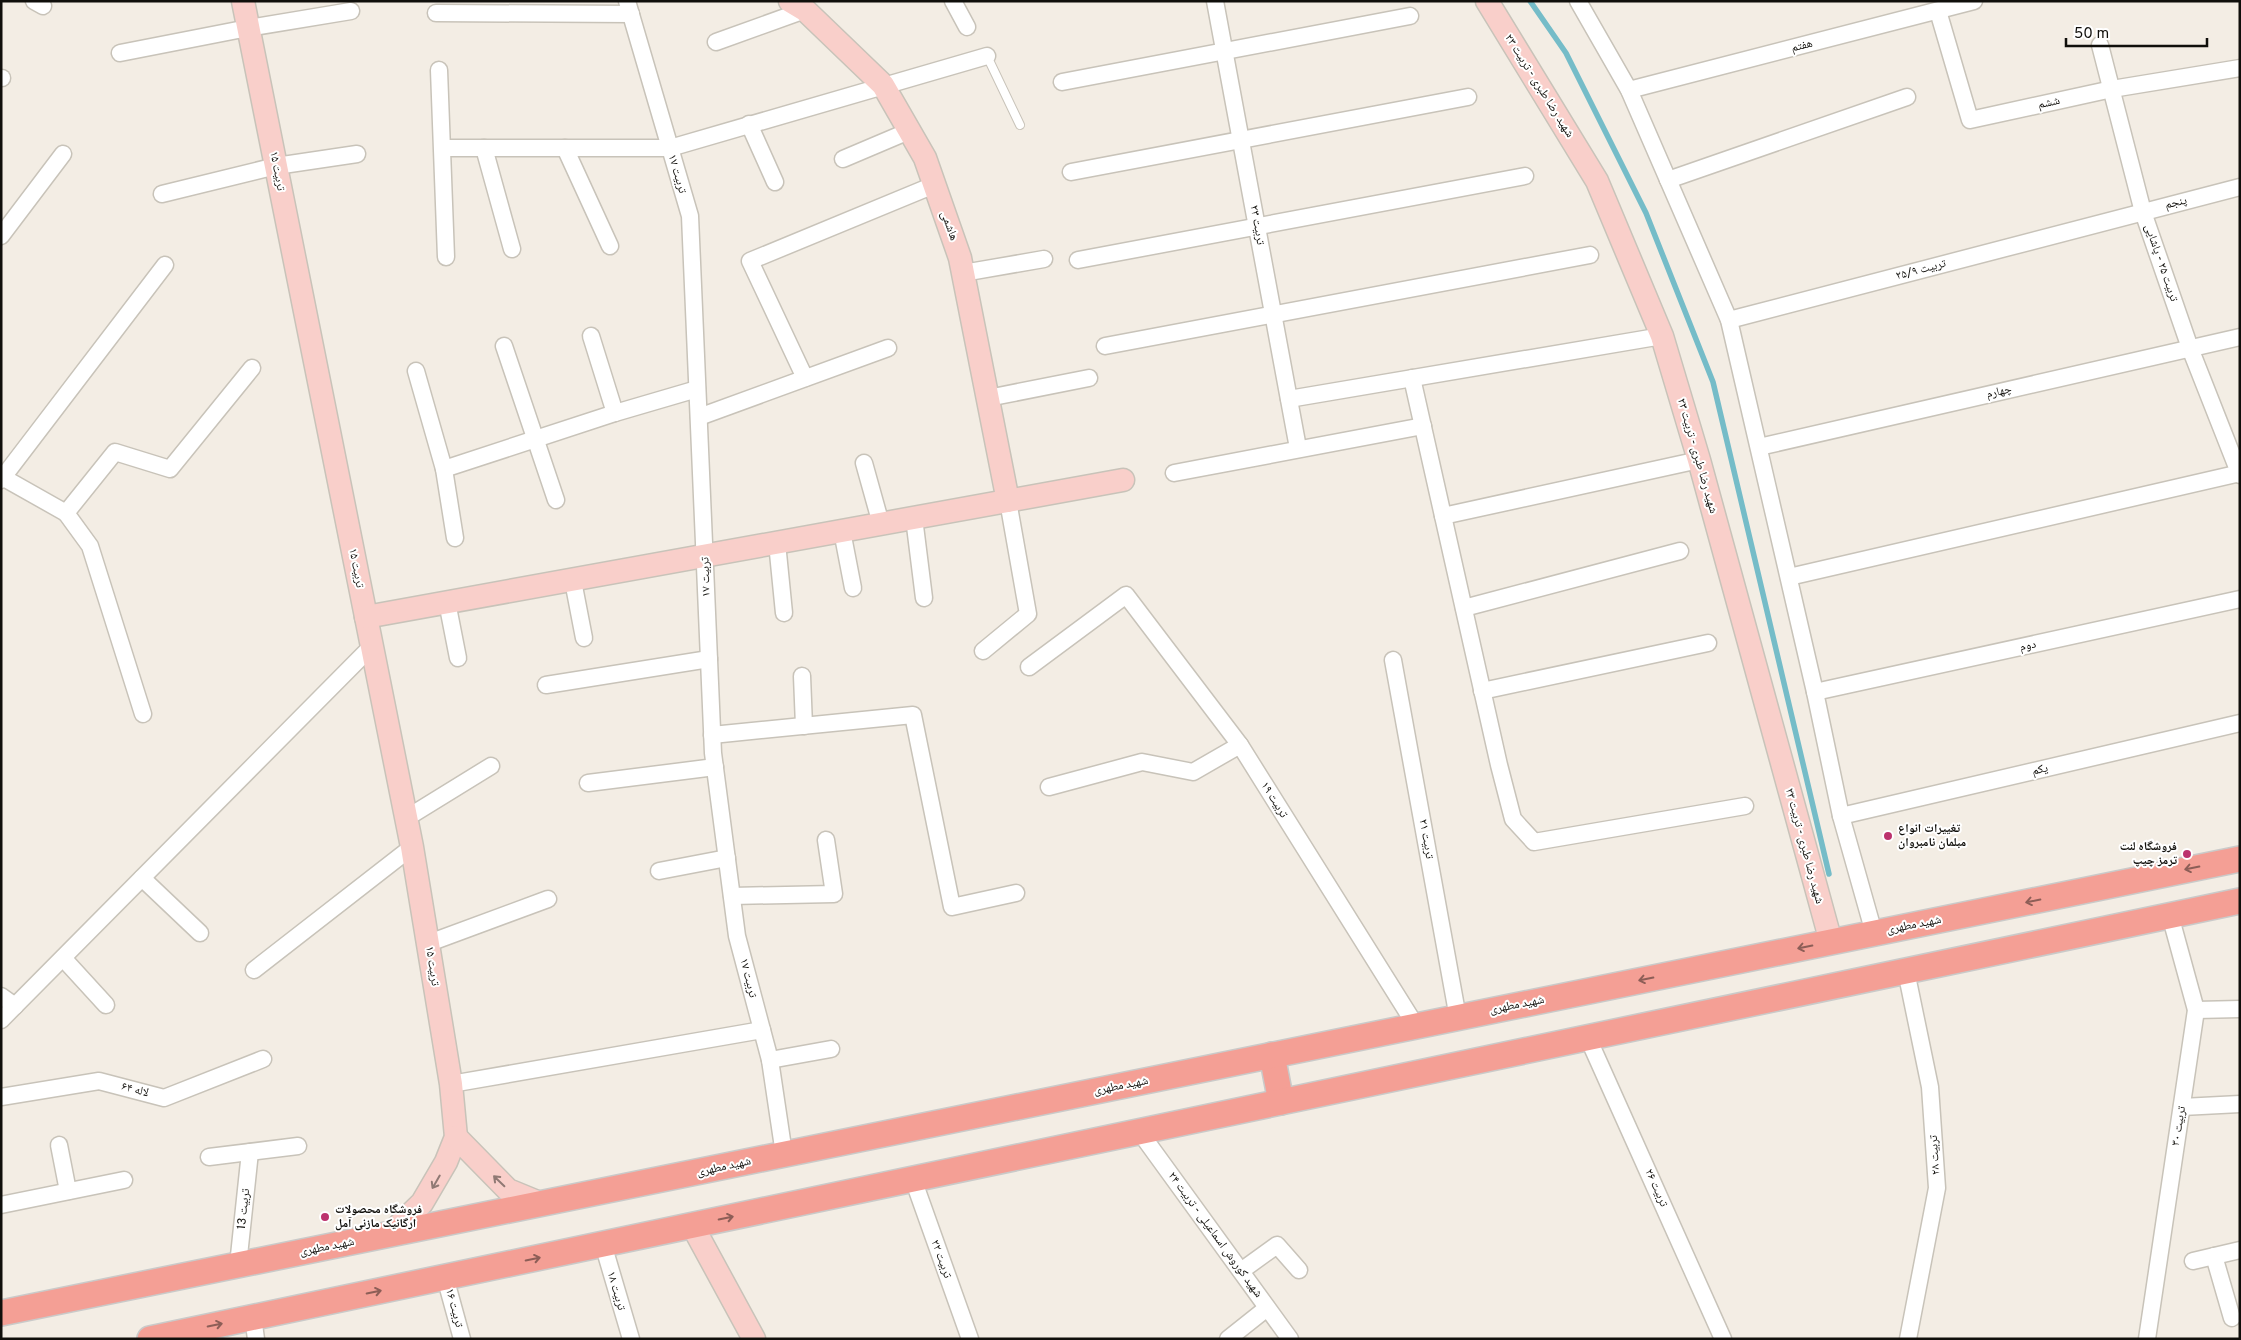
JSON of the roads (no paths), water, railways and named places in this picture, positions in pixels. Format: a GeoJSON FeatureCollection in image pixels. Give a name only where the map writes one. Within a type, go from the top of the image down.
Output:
{"type":"FeatureCollection","features":[{"type":"Feature","properties":{"kind":"main road","name":"شهید مطهری"},"geometry":{"type":"LineString","coordinates":[[1,1313],[2240,859]]}},
{"type":"Feature","properties":{"kind":"main road"},"geometry":{"type":"LineString","coordinates":[[156,1338],[254,1328],[445,1277],[2240,901]]}},
{"type":"Feature","properties":{"kind":"main road"},"geometry":{"type":"LineString","coordinates":[[1272,1055],[1281,1102]]}},
{"type":"Feature","properties":{"kind":"street","name":"تربیت ۱۵"},"geometry":{"type":"LineString","coordinates":[[243,1],[412,847],[451,1084],[456,1137],[446,1162],[427,1196],[388,1235]]}},
{"type":"Feature","properties":{"kind":"street"},"geometry":{"type":"LineString","coordinates":[[953,1],[967,27]]}},
{"type":"Feature","properties":{"kind":"street","name":"تربیت ۲۳"},"geometry":{"type":"LineString","coordinates":[[1215,1],[1298,448]]}},
{"type":"Feature","properties":{"kind":"street","name":"شهید رضا طبری - تربیت ۲۳"},"geometry":{"type":"LineString","coordinates":[[1487,1],[1597,181],[1662,336],[1699,460],[1831,942]]}},
{"type":"Feature","properties":{"kind":"street"},"geometry":{"type":"LineString","coordinates":[[1578,1],[1629,90],[1729,320],[1815,692],[1841,816],[1874,933]]}},
{"type":"Feature","properties":{"kind":"street","name":"هفتم"},"geometry":{"type":"LineString","coordinates":[[1629,90],[1974,1]]}},
{"type":"Feature","properties":{"kind":"street"},"geometry":{"type":"LineString","coordinates":[[716,42],[798,6]]}},
{"type":"Feature","properties":{"kind":"street","name":"هاشمی"},"geometry":{"type":"LineString","coordinates":[[798,6],[883,85],[925,158],[964,273],[1008,500]]}},
{"type":"Feature","properties":{"kind":"street"},"geometry":{"type":"LineString","coordinates":[[436,14],[629,8]]}},
{"type":"Feature","properties":{"kind":"street","name":"تربیت ۱۷"},"geometry":{"type":"LineString","coordinates":[[629,8],[690,216],[712,735],[715,766],[737,936],[770,1060],[784,1154]]}},
{"type":"Feature","properties":{"kind":"street"},"geometry":{"type":"LineString","coordinates":[[120,53],[248,28],[351,11]]}},
{"type":"Feature","properties":{"kind":"street","name":"ششم"},"geometry":{"type":"LineString","coordinates":[[1938,11],[1970,120],[2112,89],[2240,68]]}},
{"type":"Feature","properties":{"kind":"street"},"geometry":{"type":"LineString","coordinates":[[1062,82],[1410,16]]}},
{"type":"Feature","properties":{"kind":"street","name":"تربیت ۲۵ - پاشایی"},"geometry":{"type":"LineString","coordinates":[[2100,45],[2143,212],[2190,348],[2240,474]]}},
{"type":"Feature","properties":{"kind":"street"},"geometry":{"type":"LineString","coordinates":[[444,148],[670,148],[987,56]]}},
{"type":"Feature","properties":{"kind":"street"},"geometry":{"type":"LineString","coordinates":[[439,70],[444,148],[446,257]]}},
{"type":"Feature","properties":{"kind":"street"},"geometry":{"type":"LineString","coordinates":[[1071,172],[1468,97]]}},
{"type":"Feature","properties":{"kind":"street"},"geometry":{"type":"LineString","coordinates":[[1668,180],[1907,97]]}},
{"type":"Feature","properties":{"kind":"street"},"geometry":{"type":"LineString","coordinates":[[749,124],[775,182]]}},
{"type":"Feature","properties":{"kind":"street"},"geometry":{"type":"LineString","coordinates":[[843,159],[909,131]]}},
{"type":"Feature","properties":{"kind":"street"},"geometry":{"type":"LineString","coordinates":[[484,148],[512,249]]}},
{"type":"Feature","properties":{"kind":"street"},"geometry":{"type":"LineString","coordinates":[[565,148],[610,246]]}},
{"type":"Feature","properties":{"kind":"street"},"geometry":{"type":"LineString","coordinates":[[1,236],[63,154]]}},
{"type":"Feature","properties":{"kind":"street"},"geometry":{"type":"LineString","coordinates":[[162,194],[276,166],[357,154]]}},
{"type":"Feature","properties":{"kind":"street"},"geometry":{"type":"LineString","coordinates":[[1078,260],[1525,176]]}},
{"type":"Feature","properties":{"kind":"street"},"geometry":{"type":"LineString","coordinates":[[805,378],[750,261],[934,185]]}},
{"type":"Feature","properties":{"kind":"street","name":"پنجم"},"geometry":{"type":"LineString","coordinates":[[2113,220],[2240,187]]}},
{"type":"Feature","properties":{"kind":"street","name":"تربیت ۲۵/۹"},"geometry":{"type":"LineString","coordinates":[[1729,320],[2113,220]]}},
{"type":"Feature","properties":{"kind":"street"},"geometry":{"type":"LineString","coordinates":[[1105,346],[1590,255]]}},
{"type":"Feature","properties":{"kind":"street"},"geometry":{"type":"LineString","coordinates":[[964,273],[1044,259]]}},
{"type":"Feature","properties":{"kind":"street"},"geometry":{"type":"LineString","coordinates":[[143,714],[90,546],[66,513],[3,479],[164,266]]}},
{"type":"Feature","properties":{"kind":"street"},"geometry":{"type":"LineString","coordinates":[[591,336],[615,413]]}},
{"type":"Feature","properties":{"kind":"street"},"geometry":{"type":"LineString","coordinates":[[1289,399],[1662,336]]}},
{"type":"Feature","properties":{"kind":"street","name":"چهارم"},"geometry":{"type":"LineString","coordinates":[[1759,447],[2240,337]]}},
{"type":"Feature","properties":{"kind":"street"},"geometry":{"type":"LineString","coordinates":[[504,346],[556,500]]}},
{"type":"Feature","properties":{"kind":"street"},"geometry":{"type":"LineString","coordinates":[[699,417],[888,348]]}},
{"type":"Feature","properties":{"kind":"street"},"geometry":{"type":"LineString","coordinates":[[66,513],[114,452],[170,469],[252,368]]}},
{"type":"Feature","properties":{"kind":"street"},"geometry":{"type":"LineString","coordinates":[[416,371],[444,470],[455,538]]}},
{"type":"Feature","properties":{"kind":"street"},"geometry":{"type":"LineString","coordinates":[[988,398],[1089,378]]}},
{"type":"Feature","properties":{"kind":"street"},"geometry":{"type":"LineString","coordinates":[[1412,378],[1498,765],[1513,819],[1534,842],[1745,806]]}},
{"type":"Feature","properties":{"kind":"street"},"geometry":{"type":"LineString","coordinates":[[444,470],[535,438],[697,389]]}},
{"type":"Feature","properties":{"kind":"street"},"geometry":{"type":"LineString","coordinates":[[1174,473],[1298,448],[1423,426]]}},
{"type":"Feature","properties":{"kind":"street"},"geometry":{"type":"LineString","coordinates":[[1443,516],[1699,460]]}},
{"type":"Feature","properties":{"kind":"street"},"geometry":{"type":"LineString","coordinates":[[864,463],[881,524]]}},
{"type":"Feature","properties":{"kind":"street"},"geometry":{"type":"LineString","coordinates":[[1789,578],[2240,474]]}},
{"type":"Feature","properties":{"kind":"street"},"geometry":{"type":"LineString","coordinates":[[366,617],[1123,480]]}},
{"type":"Feature","properties":{"kind":"street"},"geometry":{"type":"LineString","coordinates":[[983,650],[1028,614],[1008,500]]}},
{"type":"Feature","properties":{"kind":"street"},"geometry":{"type":"LineString","coordinates":[[914,518],[924,598]]}},
{"type":"Feature","properties":{"kind":"street"},"geometry":{"type":"LineString","coordinates":[[842,531],[852,588]]}},
{"type":"Feature","properties":{"kind":"street"},"geometry":{"type":"LineString","coordinates":[[777,542],[784,613]]}},
{"type":"Feature","properties":{"kind":"street"},"geometry":{"type":"LineString","coordinates":[[1464,608],[1680,551]]}},
{"type":"Feature","properties":{"kind":"street"},"geometry":{"type":"LineString","coordinates":[[573,580],[584,638]]}},
{"type":"Feature","properties":{"kind":"street","name":"تربیت ۱۹"},"geometry":{"type":"LineString","coordinates":[[1029,667],[1126,595],[1240,745],[1416,1026]]}},
{"type":"Feature","properties":{"kind":"street","name":"دوم"},"geometry":{"type":"LineString","coordinates":[[1815,692],[2240,599]]}},
{"type":"Feature","properties":{"kind":"street"},"geometry":{"type":"LineString","coordinates":[[448,602],[458,658]]}},
{"type":"Feature","properties":{"kind":"street"},"geometry":{"type":"LineString","coordinates":[[1482,691],[1708,643]]}},
{"type":"Feature","properties":{"kind":"street"},"geometry":{"type":"LineString","coordinates":[[1,1020],[372,646]]}},
{"type":"Feature","properties":{"kind":"street"},"geometry":{"type":"LineString","coordinates":[[546,686],[709,659]]}},
{"type":"Feature","properties":{"kind":"street","name":"تربیت ۲۱"},"geometry":{"type":"LineString","coordinates":[[1393,660],[1458,1018]]}},
{"type":"Feature","properties":{"kind":"street"},"geometry":{"type":"LineString","coordinates":[[802,676],[804,726]]}},
{"type":"Feature","properties":{"kind":"street"},"geometry":{"type":"LineString","coordinates":[[712,735],[913,715],[952,908],[1016,893]]}},
{"type":"Feature","properties":{"kind":"street","name":"یکم"},"geometry":{"type":"LineString","coordinates":[[1841,816],[2240,723]]}},
{"type":"Feature","properties":{"kind":"street"},"geometry":{"type":"LineString","coordinates":[[1049,787],[1142,762],[1193,772],[1240,745]]}},
{"type":"Feature","properties":{"kind":"street"},"geometry":{"type":"LineString","coordinates":[[405,819],[491,766]]}},
{"type":"Feature","properties":{"kind":"street"},"geometry":{"type":"LineString","coordinates":[[588,783],[715,766]]}},
{"type":"Feature","properties":{"kind":"street"},"geometry":{"type":"LineString","coordinates":[[732,896],[834,894],[826,840]]}},
{"type":"Feature","properties":{"kind":"street"},"geometry":{"type":"LineString","coordinates":[[254,970],[412,847]]}},
{"type":"Feature","properties":{"kind":"street"},"geometry":{"type":"LineString","coordinates":[[659,872],[727,858]]}},
{"type":"Feature","properties":{"kind":"street"},"geometry":{"type":"LineString","coordinates":[[142,878],[200,933]]}},
{"type":"Feature","properties":{"kind":"street"},"geometry":{"type":"LineString","coordinates":[[429,943],[548,899]]}},
{"type":"Feature","properties":{"kind":"street","name":"تربیت ۳۰"},"geometry":{"type":"LineString","coordinates":[[2147,1339],[2196,1010],[2170,915]]}},
{"type":"Feature","properties":{"kind":"street"},"geometry":{"type":"LineString","coordinates":[[63,958],[106,1005]]}},
{"type":"Feature","properties":{"kind":"street","name":"تربیت ۲۸"},"geometry":{"type":"LineString","coordinates":[[1906,971],[1930,1087],[1937,1188],[1908,1339]]}},
{"type":"Feature","properties":{"kind":"street"},"geometry":{"type":"LineString","coordinates":[[1,996],[15,1006]]}},
{"type":"Feature","properties":{"kind":"street"},"geometry":{"type":"LineString","coordinates":[[2196,1010],[2240,1009]]}},
{"type":"Feature","properties":{"kind":"street"},"geometry":{"type":"LineString","coordinates":[[451,1084],[762,1030]]}},
{"type":"Feature","properties":{"kind":"street","name":"تربیت ۲۶"},"geometry":{"type":"LineString","coordinates":[[1588,1038],[1723,1339]]}},
{"type":"Feature","properties":{"kind":"street"},"geometry":{"type":"LineString","coordinates":[[770,1060],[831,1049]]}},
{"type":"Feature","properties":{"kind":"street","name":"لاله ۶۴"},"geometry":{"type":"LineString","coordinates":[[1,1097],[99,1081],[164,1098],[263,1059]]}},
{"type":"Feature","properties":{"kind":"street"},"geometry":{"type":"LineString","coordinates":[[2182,1107],[2240,1104]]}},
{"type":"Feature","properties":{"kind":"street","name":"شهید کوروش اسماعیلی - تربیت ۲۴"},"geometry":{"type":"LineString","coordinates":[[1140,1132],[1290,1339]]}},
{"type":"Feature","properties":{"kind":"street"},"geometry":{"type":"LineString","coordinates":[[456,1137],[508,1190],[542,1204]]}},
{"type":"Feature","properties":{"kind":"street"},"geometry":{"type":"LineString","coordinates":[[59,1145],[68,1191]]}},
{"type":"Feature","properties":{"kind":"street"},"geometry":{"type":"LineString","coordinates":[[209,1157],[298,1146]]}},
{"type":"Feature","properties":{"kind":"street","name":"تربیت 13"},"geometry":{"type":"LineString","coordinates":[[238,1265],[250,1152]]}},
{"type":"Feature","properties":{"kind":"street","name":"تربیت ۲۲"},"geometry":{"type":"LineString","coordinates":[[913,1179],[970,1339]]}},
{"type":"Feature","properties":{"kind":"street"},"geometry":{"type":"LineString","coordinates":[[1,1205],[124,1180]]}},
{"type":"Feature","properties":{"kind":"street"},"geometry":{"type":"LineString","coordinates":[[692,1225],[754,1339]]}},
{"type":"Feature","properties":{"kind":"street","name":"تربیت ۱۸"},"geometry":{"type":"LineString","coordinates":[[603,1244],[631,1339]]}},
{"type":"Feature","properties":{"kind":"street"},"geometry":{"type":"LineString","coordinates":[[1240,1271],[1277,1245],[1299,1270]]}},
{"type":"Feature","properties":{"kind":"street"},"geometry":{"type":"LineString","coordinates":[[2193,1261],[2240,1250]]}},
{"type":"Feature","properties":{"kind":"street"},"geometry":{"type":"LineString","coordinates":[[2214,1256],[2232,1318]]}},
{"type":"Feature","properties":{"kind":"street","name":"تربیت ۱۶"},"geometry":{"type":"LineString","coordinates":[[445,1277],[462,1339]]}},
{"type":"Feature","properties":{"kind":"street"},"geometry":{"type":"LineString","coordinates":[[1228,1339],[1268,1308]]}},
{"type":"Feature","properties":{"kind":"lane"},"geometry":{"type":"LineString","coordinates":[[987,56],[1020,125]]}},
{"type":"Feature","properties":{"kind":"waterway"},"geometry":{"type":"LineString","coordinates":[[1530,1],[1566,53],[1646,213],[1713,382],[1829,874]]}},
{"type":"Feature","properties":{"kind":"place","name":"تغییرات انواع مبلمان نامبروان"},"geometry":{"type":"Point","coordinates":[1888,836]}},
{"type":"Feature","properties":{"kind":"place","name":"فروشگاه لنت ترمز چیپ"},"geometry":{"type":"Point","coordinates":[2187,854]}},
{"type":"Feature","properties":{"kind":"place","name":"فروشگاه محصولات ارگانیک مازنی آمل"},"geometry":{"type":"Point","coordinates":[325,1217]}}]}
